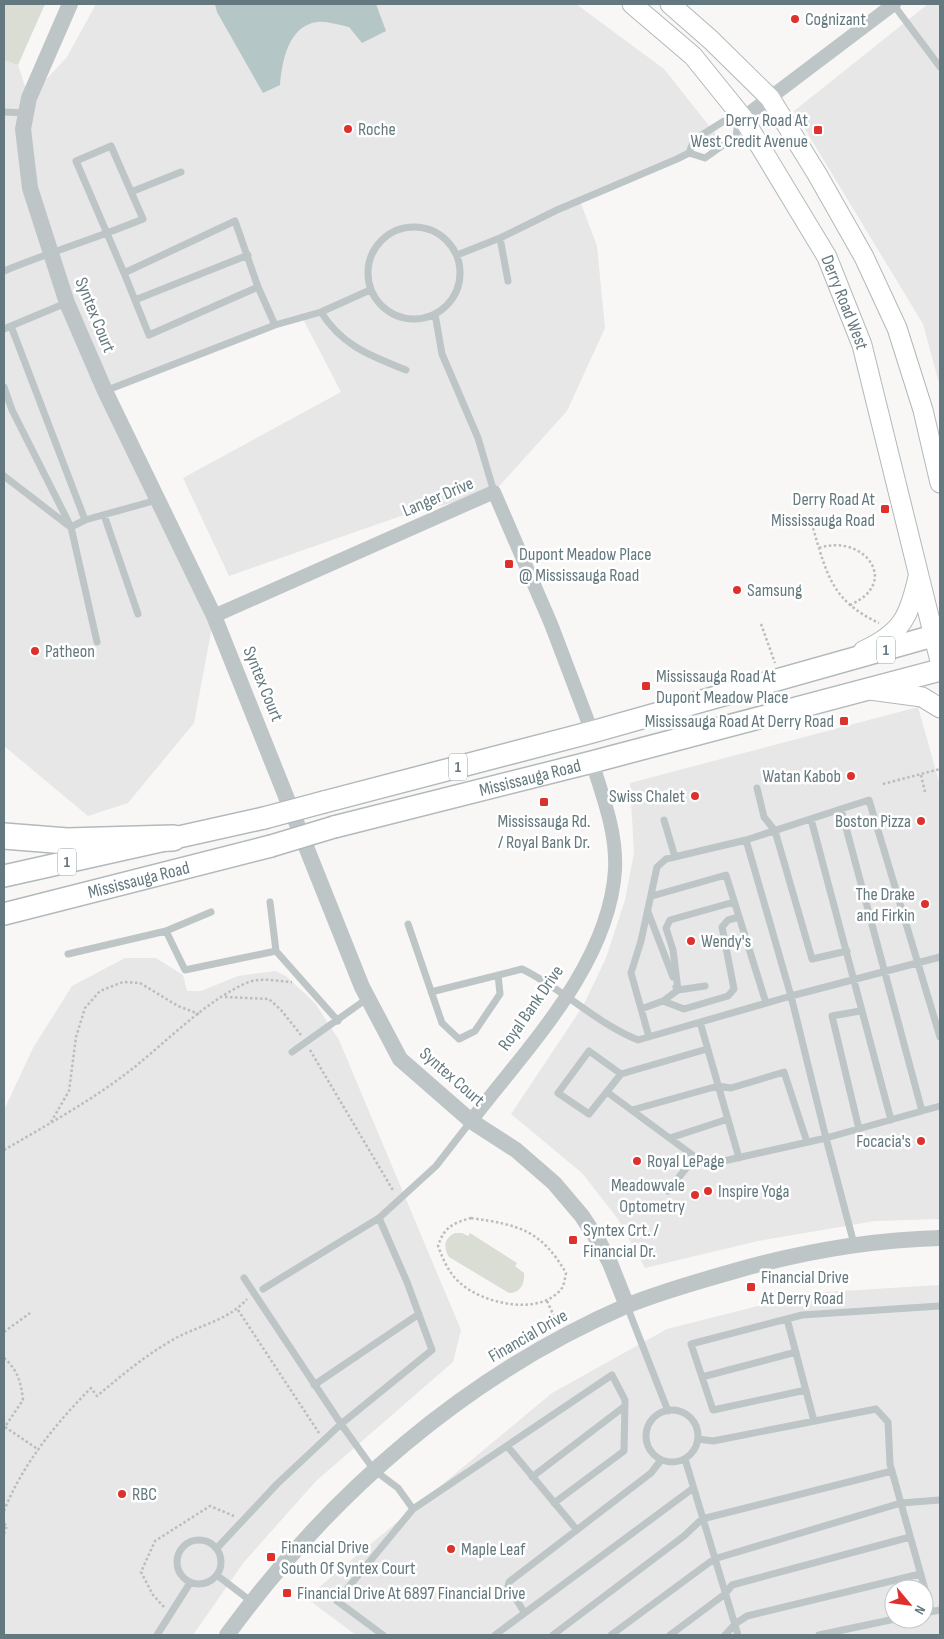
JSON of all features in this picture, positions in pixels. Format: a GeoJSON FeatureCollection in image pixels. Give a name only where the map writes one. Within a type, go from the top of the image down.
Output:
{"type":"FeatureCollection","features":[{"type":"Feature","properties":{"kind":"highway"},"geometry":{"type":"LineString","coordinates":[[4,836],[67,841],[173,838]]}},
{"type":"Feature","properties":{"kind":"main road","name":"Derry Road West"},"geometry":{"type":"LineString","coordinates":[[632,4],[693,56],[740,120],[827,257],[862,345],[918,574],[936,636],[940,661]]}},
{"type":"Feature","properties":{"kind":"main road","name":"Derry Road West"},"geometry":{"type":"LineString","coordinates":[[670,4],[711,40],[770,98],[817,174],[864,258],[897,328],[923,410],[940,483]]}},
{"type":"Feature","properties":{"kind":"main road"},"geometry":{"type":"LineString","coordinates":[[839,662],[877,645],[901,627],[912,602],[918,574]]}},
{"type":"Feature","properties":{"kind":"main road","name":"Mississauga Road"},"geometry":{"type":"LineString","coordinates":[[4,876],[264,818],[592,732],[936,636]]}},
{"type":"Feature","properties":{"kind":"main road","name":"Mississauga Road"},"geometry":{"type":"LineString","coordinates":[[4,914],[271,846],[334,827],[592,762],[940,670]]}},
{"type":"Feature","properties":{"kind":"main road"},"geometry":{"type":"LineString","coordinates":[[868,690],[922,697],[940,708]]}},
{"type":"Feature","properties":{"kind":"street","name":"Syntex Court"},"geometry":{"type":"LineString","coordinates":[[70,4],[29,98],[23,128],[30,188],[67,303],[105,391],[214,616],[369,998],[400,1059],[471,1121],[516,1150],[554,1183],[582,1216],[610,1263],[627,1306]]}},
{"type":"Feature","properties":{"kind":"street"},"geometry":{"type":"LineString","coordinates":[[740,120],[894,4]]}},
{"type":"Feature","properties":{"kind":"street","name":"Langer Drive"},"geometry":{"type":"LineString","coordinates":[[214,616],[494,492],[551,624],[592,732]]}},
{"type":"Feature","properties":{"kind":"street","name":"Royal Bank Drive"},"geometry":{"type":"LineString","coordinates":[[471,1121],[567,996],[594,947],[606,914],[615,870],[608,810],[592,762]]}},
{"type":"Feature","properties":{"kind":"street","name":"Financial Drive"},"geometry":{"type":"LineString","coordinates":[[228,1635],[252,1602],[323,1521],[374,1470],[410,1438],[450,1407],[521,1361],[563,1337],[627,1306],[682,1286],[778,1258],[854,1244],[896,1239],[940,1238]]}},
{"type":"Feature","properties":{"kind":"lane"},"geometry":{"type":"LineString","coordinates":[[894,4],[940,67]]}},
{"type":"Feature","properties":{"kind":"lane"},"geometry":{"type":"LineString","coordinates":[[4,112],[26,113]]}},
{"type":"Feature","properties":{"kind":"lane"},"geometry":{"type":"LineString","coordinates":[[457,255],[500,238],[557,210],[689,153],[704,158],[736,136],[740,120],[724,121],[694,140],[689,153]]}},
{"type":"Feature","properties":{"kind":"lane"},"geometry":{"type":"LineString","coordinates":[[4,271],[50,252],[107,234],[143,219],[111,146],[76,161],[107,234],[124,273],[149,335],[258,287]]}},
{"type":"Feature","properties":{"kind":"lane"},"geometry":{"type":"LineString","coordinates":[[131,192],[181,172]]}},
{"type":"Feature","properties":{"kind":"lane"},"geometry":{"type":"LineString","coordinates":[[124,273],[235,222],[258,287],[275,325]]}},
{"type":"Feature","properties":{"kind":"lane"},"geometry":{"type":"LineString","coordinates":[[411,226],[425,227],[439,233],[450,243],[457,255],[460,267],[457,289],[452,300],[435,314],[422,319],[409,319],[397,316],[376,301],[370,290],[367,275],[368,261],[374,247],[384,236],[397,229],[411,226]]}},
{"type":"Feature","properties":{"kind":"lane"},"geometry":{"type":"LineString","coordinates":[[500,238],[508,281]]}},
{"type":"Feature","properties":{"kind":"lane"},"geometry":{"type":"LineString","coordinates":[[135,300],[248,255]]}},
{"type":"Feature","properties":{"kind":"lane"},"geometry":{"type":"LineString","coordinates":[[105,391],[275,325],[321,312],[370,290]]}},
{"type":"Feature","properties":{"kind":"lane"},"geometry":{"type":"LineString","coordinates":[[67,303],[8,327],[85,520]]}},
{"type":"Feature","properties":{"kind":"lane"},"geometry":{"type":"LineString","coordinates":[[321,312],[332,329],[367,355],[406,370]]}},
{"type":"Feature","properties":{"kind":"lane"},"geometry":{"type":"LineString","coordinates":[[435,314],[442,354],[478,438],[494,492]]}},
{"type":"Feature","properties":{"kind":"lane"},"geometry":{"type":"LineString","coordinates":[[4,387],[12,410],[71,527],[97,642]]}},
{"type":"Feature","properties":{"kind":"lane"},"geometry":{"type":"LineString","coordinates":[[4,412],[12,410]]}},
{"type":"Feature","properties":{"kind":"lane"},"geometry":{"type":"LineString","coordinates":[[4,476],[71,527]]}},
{"type":"Feature","properties":{"kind":"lane"},"geometry":{"type":"LineString","coordinates":[[71,527],[85,520],[157,500]]}},
{"type":"Feature","properties":{"kind":"lane"},"geometry":{"type":"LineString","coordinates":[[104,515],[138,614]]}},
{"type":"Feature","properties":{"kind":"lane"},"geometry":{"type":"LineString","coordinates":[[757,788],[764,817],[774,831],[812,959],[847,951]]}},
{"type":"Feature","properties":{"kind":"lane"},"geometry":{"type":"LineString","coordinates":[[649,1037],[631,973],[652,896],[657,867],[666,859],[746,840],[869,800],[940,1037]]}},
{"type":"Feature","properties":{"kind":"lane"},"geometry":{"type":"LineString","coordinates":[[841,809],[922,1111]]}},
{"type":"Feature","properties":{"kind":"lane"},"geometry":{"type":"LineString","coordinates":[[811,819],[847,951],[860,1010],[891,1120]]}},
{"type":"Feature","properties":{"kind":"lane"},"geometry":{"type":"LineString","coordinates":[[664,820],[674,857]]}},
{"type":"Feature","properties":{"kind":"lane"},"geometry":{"type":"LineString","coordinates":[[746,840],[791,996],[854,1244]]}},
{"type":"Feature","properties":{"kind":"lane"},"geometry":{"type":"LineString","coordinates":[[652,896],[726,875],[766,1003]]}},
{"type":"Feature","properties":{"kind":"lane"},"geometry":{"type":"LineString","coordinates":[[270,902],[276,950],[338,1021]]}},
{"type":"Feature","properties":{"kind":"lane"},"geometry":{"type":"LineString","coordinates":[[678,990],[673,950],[666,928],[670,920],[734,902]]}},
{"type":"Feature","properties":{"kind":"lane"},"geometry":{"type":"LineString","coordinates":[[68,954],[166,930],[211,912]]}},
{"type":"Feature","properties":{"kind":"lane"},"geometry":{"type":"LineString","coordinates":[[648,912],[678,990]]}},
{"type":"Feature","properties":{"kind":"lane"},"geometry":{"type":"LineString","coordinates":[[663,1001],[684,1010],[728,996],[734,989],[722,927],[728,920],[739,917]]}},
{"type":"Feature","properties":{"kind":"lane"},"geometry":{"type":"LineString","coordinates":[[408,924],[442,1023],[459,1039],[475,1031],[500,994],[498,975]]}},
{"type":"Feature","properties":{"kind":"lane"},"geometry":{"type":"LineString","coordinates":[[166,930],[185,970],[276,950]]}},
{"type":"Feature","properties":{"kind":"lane"},"geometry":{"type":"LineString","coordinates":[[431,992],[522,969],[567,996],[614,1031],[638,1040],[791,996],[940,957]]}},
{"type":"Feature","properties":{"kind":"lane"},"geometry":{"type":"LineString","coordinates":[[641,1009],[663,1001],[678,990],[705,986]]}},
{"type":"Feature","properties":{"kind":"lane"},"geometry":{"type":"LineString","coordinates":[[292,1052],[369,998]]}},
{"type":"Feature","properties":{"kind":"lane"},"geometry":{"type":"LineString","coordinates":[[859,1129],[832,1016],[860,1010]]}},
{"type":"Feature","properties":{"kind":"lane"},"geometry":{"type":"LineString","coordinates":[[700,1022],[739,1158]]}},
{"type":"Feature","properties":{"kind":"lane"},"geometry":{"type":"LineString","coordinates":[[621,1074],[588,1051],[558,1093],[589,1114],[621,1074],[707,1049]]}},
{"type":"Feature","properties":{"kind":"lane"},"geometry":{"type":"LineString","coordinates":[[632,1110],[718,1086],[731,1088],[784,1072],[807,1142]]}},
{"type":"Feature","properties":{"kind":"lane"},"geometry":{"type":"LineString","coordinates":[[607,1092],[706,1165],[826,1138],[940,1106]]}},
{"type":"Feature","properties":{"kind":"lane"},"geometry":{"type":"LineString","coordinates":[[670,1138],[728,1119]]}},
{"type":"Feature","properties":{"kind":"lane"},"geometry":{"type":"LineString","coordinates":[[263,1289],[379,1218],[436,1166],[471,1121]]}},
{"type":"Feature","properties":{"kind":"lane"},"geometry":{"type":"LineString","coordinates":[[668,1191],[694,1157]]}},
{"type":"Feature","properties":{"kind":"lane"},"geometry":{"type":"LineString","coordinates":[[217,1548],[277,1484],[341,1424],[432,1350],[379,1218]]}},
{"type":"Feature","properties":{"kind":"lane"},"geometry":{"type":"LineString","coordinates":[[244,1278],[314,1385],[374,1470],[398,1488],[413,1509]]}},
{"type":"Feature","properties":{"kind":"lane"},"geometry":{"type":"LineString","coordinates":[[627,1306],[668,1410]]}},
{"type":"Feature","properties":{"kind":"lane"},"geometry":{"type":"LineString","coordinates":[[806,1390],[713,1410],[690,1344],[802,1315],[940,1306]]}},
{"type":"Feature","properties":{"kind":"lane"},"geometry":{"type":"LineString","coordinates":[[314,1385],[419,1314]]}},
{"type":"Feature","properties":{"kind":"lane"},"geometry":{"type":"LineString","coordinates":[[787,1319],[814,1421]]}},
{"type":"Feature","properties":{"kind":"lane"},"geometry":{"type":"LineString","coordinates":[[702,1377],[796,1352]]}},
{"type":"Feature","properties":{"kind":"lane"},"geometry":{"type":"LineString","coordinates":[[383,1635],[338,1601],[413,1509],[508,1447],[612,1375],[625,1400],[624,1451],[554,1503]]}},
{"type":"Feature","properties":{"kind":"lane"},"geometry":{"type":"LineString","coordinates":[[532,1476],[625,1406]]}},
{"type":"Feature","properties":{"kind":"lane"},"geometry":{"type":"LineString","coordinates":[[668,1410],[676,1410],[690,1417],[695,1424],[698,1439],[696,1447],[685,1459],[669,1462],[661,1460],[650,1448],[647,1433],[654,1418],[668,1410]]}},
{"type":"Feature","properties":{"kind":"lane"},"geometry":{"type":"LineString","coordinates":[[698,1439],[713,1440],[876,1410],[888,1422],[892,1471],[921,1579]]}},
{"type":"Feature","properties":{"kind":"lane"},"geometry":{"type":"LineString","coordinates":[[508,1447],[577,1530]]}},
{"type":"Feature","properties":{"kind":"lane"},"geometry":{"type":"LineString","coordinates":[[685,1459],[692,1489],[738,1635]]}},
{"type":"Feature","properties":{"kind":"lane"},"geometry":{"type":"LineString","coordinates":[[524,1612],[508,1586],[509,1582],[651,1473],[661,1460]]}},
{"type":"Feature","properties":{"kind":"lane"},"geometry":{"type":"LineString","coordinates":[[553,1635],[684,1536],[702,1519],[892,1471]]}},
{"type":"Feature","properties":{"kind":"lane"},"geometry":{"type":"LineString","coordinates":[[495,1635],[692,1489]]}},
{"type":"Feature","properties":{"kind":"lane"},"geometry":{"type":"LineString","coordinates":[[611,1635],[714,1559],[900,1503],[940,1500]]}},
{"type":"Feature","properties":{"kind":"lane"},"geometry":{"type":"LineString","coordinates":[[670,1635],[725,1594],[732,1586],[910,1538]]}},
{"type":"Feature","properties":{"kind":"lane"},"geometry":{"type":"LineString","coordinates":[[196,1540],[206,1540],[217,1548],[222,1565],[218,1576],[210,1583],[202,1585],[190,1583],[181,1576],[177,1567],[179,1551],[184,1545],[196,1540]]}},
{"type":"Feature","properties":{"kind":"lane"},"geometry":{"type":"LineString","coordinates":[[725,1635],[735,1624],[747,1616],[920,1574]]}},
{"type":"Feature","properties":{"kind":"lane"},"geometry":{"type":"LineString","coordinates":[[218,1576],[252,1602]]}},
{"type":"Feature","properties":{"kind":"lane"},"geometry":{"type":"LineString","coordinates":[[157,1635],[190,1583]]}},
{"type":"Feature","properties":{"kind":"lane"},"geometry":{"type":"LineString","coordinates":[[819,1635],[884,1621]]}},
{"type":"Feature","properties":{"kind":"path"},"geometry":{"type":"LineString","coordinates":[[813,528],[824,566],[837,593],[860,614],[880,624]]}},
{"type":"Feature","properties":{"kind":"path"},"geometry":{"type":"LineString","coordinates":[[819,548],[827,545],[856,549],[868,558],[874,568],[874,582],[869,592],[861,600],[850,605]]}},
{"type":"Feature","properties":{"kind":"path"},"geometry":{"type":"LineString","coordinates":[[761,624],[781,679]]}},
{"type":"Feature","properties":{"kind":"path"},"geometry":{"type":"LineString","coordinates":[[883,784],[940,769]]}},
{"type":"Feature","properties":{"kind":"path"},"geometry":{"type":"LineString","coordinates":[[921,775],[925,792]]}},
{"type":"Feature","properties":{"kind":"path"},"geometry":{"type":"LineString","coordinates":[[4,1150],[126,1074],[208,1005],[247,983],[261,979],[304,983]]}},
{"type":"Feature","properties":{"kind":"path"},"geometry":{"type":"LineString","coordinates":[[51,1122],[69,1090],[76,1037],[85,1008],[100,991],[123,982],[140,984],[178,1006],[199,1014]]}},
{"type":"Feature","properties":{"kind":"path"},"geometry":{"type":"LineString","coordinates":[[224,996],[269,999],[281,1010],[306,1042],[399,1201]]}},
{"type":"Feature","properties":{"kind":"path"},"geometry":{"type":"LineString","coordinates":[[471,1218],[504,1223],[532,1233],[554,1252],[566,1273],[563,1288],[548,1301],[529,1305],[510,1305],[483,1296],[460,1283],[446,1266],[438,1246],[442,1233],[452,1223],[471,1218]]}},
{"type":"Feature","properties":{"kind":"path"},"geometry":{"type":"LineString","coordinates":[[4,1512],[19,1480],[62,1417],[91,1388],[98,1396],[130,1368],[176,1338],[238,1310],[253,1292]]}},
{"type":"Feature","properties":{"kind":"path"},"geometry":{"type":"LineString","coordinates":[[548,1301],[563,1337]]}},
{"type":"Feature","properties":{"kind":"path"},"geometry":{"type":"LineString","coordinates":[[238,1310],[319,1433],[312,1440]]}},
{"type":"Feature","properties":{"kind":"path"},"geometry":{"type":"LineString","coordinates":[[4,1332],[30,1313]]}},
{"type":"Feature","properties":{"kind":"path"},"geometry":{"type":"LineString","coordinates":[[4,1358],[11,1365],[20,1380],[23,1400],[4,1427],[39,1450]]}},
{"type":"Feature","properties":{"kind":"path"},"geometry":{"type":"LineString","coordinates":[[165,1608],[153,1595],[141,1572],[155,1541],[210,1506],[237,1517]]}},
{"type":"Feature","properties":{"kind":"path"},"geometry":{"type":"LineString","coordinates":[[4,1524],[7,1524],[4,1534]]}},
{"type":"Feature","properties":{"kind":"shaded area"},"geometry":{"type":"Polygon","coordinates":[[[4,4],[45,4],[18,65],[4,60],[4,4]]]}},
{"type":"Feature","properties":{"kind":"shaded area"},"geometry":{"type":"Polygon","coordinates":[[[96,4],[576,4],[664,69],[718,137],[677,159],[580,201],[597,246],[605,328],[567,411],[494,492],[401,516],[229,576],[183,478],[341,392],[303,319],[275,325],[105,391],[214,616],[194,723],[128,803],[88,816],[4,746],[4,60],[18,65],[29,98],[67,57],[96,4]]]}},
{"type":"Feature","properties":{"kind":"shaded area"},"geometry":{"type":"Polygon","coordinates":[[[215,4],[376,4],[386,31],[362,43],[349,27],[321,22],[307,25],[299,30],[288,46],[280,85],[263,93],[217,12],[215,4]]]}},
{"type":"Feature","properties":{"kind":"shaded area"},"geometry":{"type":"Polygon","coordinates":[[[928,4],[940,4],[940,387],[923,324],[794,111],[928,4]]]}},
{"type":"Feature","properties":{"kind":"shaded area"},"geometry":{"type":"Polygon","coordinates":[[[918,707],[940,785],[940,1219],[875,1221],[758,1241],[645,1268],[618,1219],[582,1173],[511,1114],[583,1006],[606,958],[625,900],[634,853],[630,783],[918,707]]]}},
{"type":"Feature","properties":{"kind":"shaded area"},"geometry":{"type":"Polygon","coordinates":[[[125,958],[156,958],[183,975],[187,991],[201,991],[238,976],[275,971],[286,976],[315,1003],[339,1040],[461,1330],[453,1362],[316,1481],[244,1562],[193,1635],[4,1635],[4,1110],[33,1048],[72,986],[125,958]]]}},
{"type":"Feature","properties":{"kind":"shaded area"},"geometry":{"type":"Polygon","coordinates":[[[455,1233],[462,1233],[468,1236],[470,1233],[517,1263],[515,1266],[524,1273],[524,1281],[519,1290],[509,1293],[449,1257],[445,1246],[449,1237],[455,1233]]]}},
{"type":"Feature","properties":{"kind":"shaded area"},"geometry":{"type":"Polygon","coordinates":[[[940,1285],[940,1635],[356,1635],[306,1598],[552,1393],[667,1329],[809,1293],[940,1285]]]}},
{"type":"Feature","properties":{"kind":"place","name":"Cognizant"},"geometry":{"type":"Point","coordinates":[795,19]}},
{"type":"Feature","properties":{"kind":"place","name":"Roche"},"geometry":{"type":"Point","coordinates":[348,129]}},
{"type":"Feature","properties":{"kind":"place","name":"Derry Road At West Credit Avenue"},"geometry":{"type":"Point","coordinates":[818,130]}},
{"type":"Feature","properties":{"kind":"place","name":"Derry Road At Mississauga Road"},"geometry":{"type":"Point","coordinates":[885,509]}},
{"type":"Feature","properties":{"kind":"place","name":"Dupont Meadow Place @ Mississauga Road"},"geometry":{"type":"Point","coordinates":[509,564]}},
{"type":"Feature","properties":{"kind":"place","name":"Samsung"},"geometry":{"type":"Point","coordinates":[737,590]}},
{"type":"Feature","properties":{"kind":"place","name":"Patheon"},"geometry":{"type":"Point","coordinates":[35,651]}},
{"type":"Feature","properties":{"kind":"place","name":"Mississauga Road At Dupont Meadow Place"},"geometry":{"type":"Point","coordinates":[646,686]}},
{"type":"Feature","properties":{"kind":"place","name":"Mississauga Road At Derry Road"},"geometry":{"type":"Point","coordinates":[844,721]}},
{"type":"Feature","properties":{"kind":"place","name":"Watan Kabob"},"geometry":{"type":"Point","coordinates":[851,776]}},
{"type":"Feature","properties":{"kind":"place","name":"Swiss Chalet"},"geometry":{"type":"Point","coordinates":[695,796]}},
{"type":"Feature","properties":{"kind":"place","name":"Mississauga Rd. / Royal Bank Dr."},"geometry":{"type":"Point","coordinates":[544,802]}},
{"type":"Feature","properties":{"kind":"place","name":"Boston Pizza"},"geometry":{"type":"Point","coordinates":[921,821]}},
{"type":"Feature","properties":{"kind":"place","name":"The Drake and Firkin"},"geometry":{"type":"Point","coordinates":[925,904]}},
{"type":"Feature","properties":{"kind":"place","name":"Wendy's"},"geometry":{"type":"Point","coordinates":[691,941]}},
{"type":"Feature","properties":{"kind":"place","name":"Focacia's"},"geometry":{"type":"Point","coordinates":[921,1141]}},
{"type":"Feature","properties":{"kind":"place","name":"Royal LePage"},"geometry":{"type":"Point","coordinates":[637,1161]}},
{"type":"Feature","properties":{"kind":"place","name":"Inspire Yoga"},"geometry":{"type":"Point","coordinates":[708,1191]}},
{"type":"Feature","properties":{"kind":"place","name":"Meadowvale Optometry"},"geometry":{"type":"Point","coordinates":[695,1195]}},
{"type":"Feature","properties":{"kind":"place","name":"Syntex Crt. / Financial Dr."},"geometry":{"type":"Point","coordinates":[573,1240]}},
{"type":"Feature","properties":{"kind":"place","name":"Financial Drive At Derry Road"},"geometry":{"type":"Point","coordinates":[751,1287]}},
{"type":"Feature","properties":{"kind":"place","name":"RBC"},"geometry":{"type":"Point","coordinates":[122,1494]}},
{"type":"Feature","properties":{"kind":"place","name":"Maple Leaf"},"geometry":{"type":"Point","coordinates":[451,1549]}},
{"type":"Feature","properties":{"kind":"place","name":"Financial Drive South Of Syntex Court"},"geometry":{"type":"Point","coordinates":[271,1557]}},
{"type":"Feature","properties":{"kind":"place","name":"Financial Drive At 6897 Financial Drive"},"geometry":{"type":"Point","coordinates":[287,1593]}}]}
